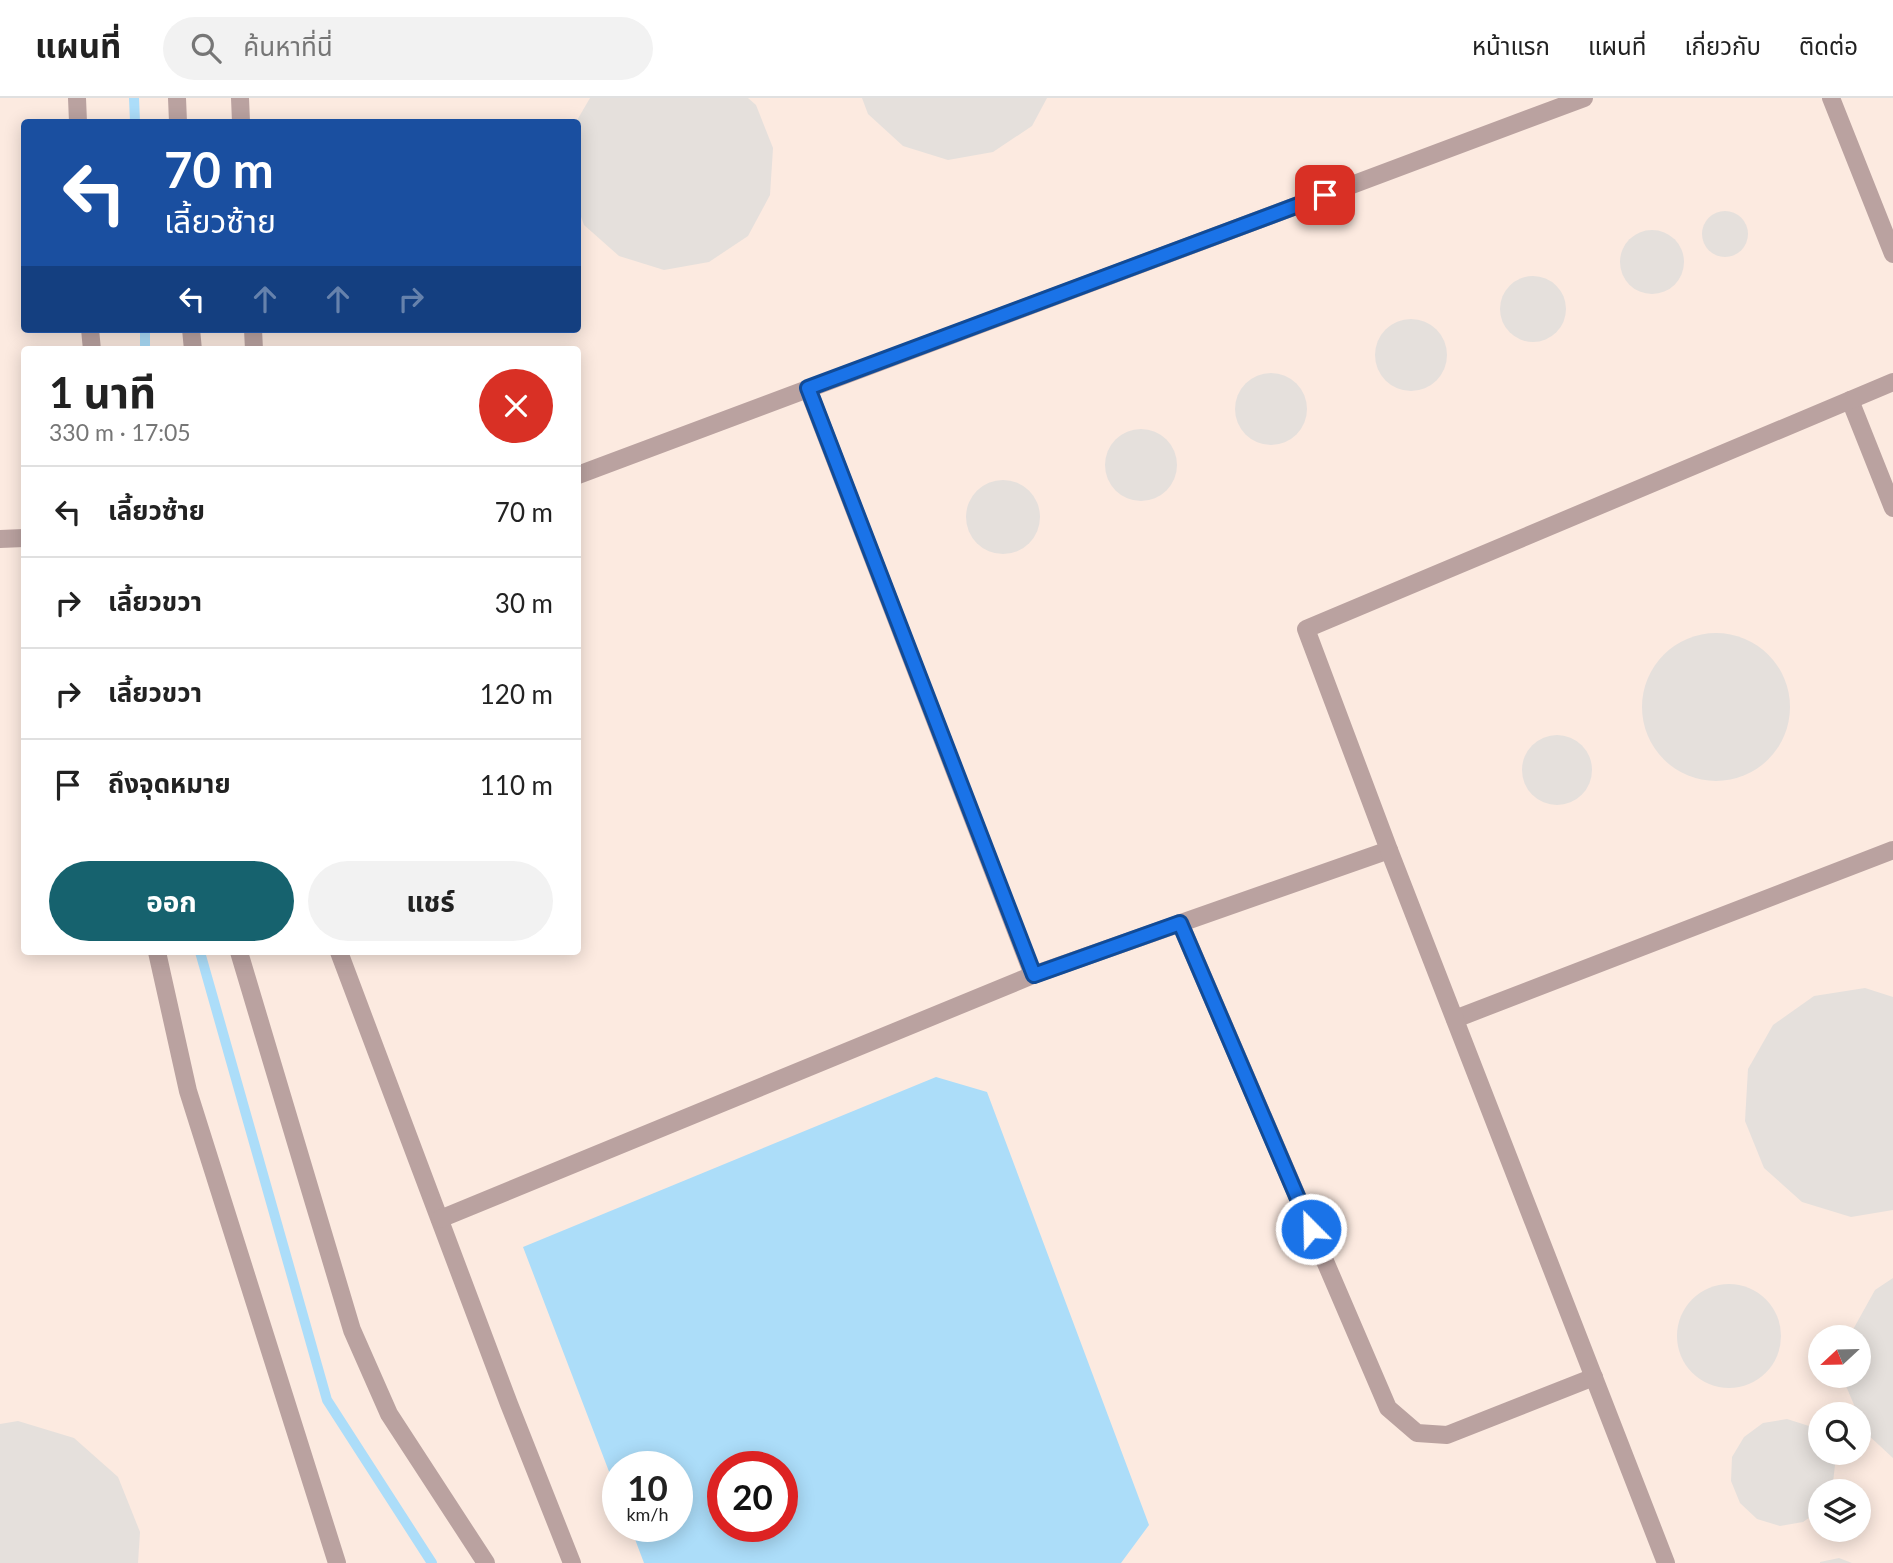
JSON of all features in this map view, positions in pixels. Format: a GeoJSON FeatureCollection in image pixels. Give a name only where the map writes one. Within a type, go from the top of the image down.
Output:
{"type":"FeatureCollection","features":[{"type":"Feature","properties":{"kind":"lane"},"geometry":{"type":"LineString","coordinates":[[77,98],[78,119]]}},
{"type":"Feature","properties":{"kind":"lane"},"geometry":{"type":"LineString","coordinates":[[177,98],[178,119]]}},
{"type":"Feature","properties":{"kind":"lane"},"geometry":{"type":"LineString","coordinates":[[240,98],[241,119]]}},
{"type":"Feature","properties":{"kind":"lane"},"geometry":{"type":"LineString","coordinates":[[581,474],[1584,98]]}},
{"type":"Feature","properties":{"kind":"lane"},"geometry":{"type":"LineString","coordinates":[[1831,98],[1893,254]]}},
{"type":"Feature","properties":{"kind":"lane"},"geometry":{"type":"LineString","coordinates":[[1666,1563],[1306,629],[1893,382]]}},
{"type":"Feature","properties":{"kind":"lane"},"geometry":{"type":"LineString","coordinates":[[808,388],[1034,975]]}},
{"type":"Feature","properties":{"kind":"lane"},"geometry":{"type":"LineString","coordinates":[[1850,400],[1893,508]]}},
{"type":"Feature","properties":{"kind":"lane"},"geometry":{"type":"LineString","coordinates":[[0,539],[21,538]]}},
{"type":"Feature","properties":{"kind":"lane"},"geometry":{"type":"LineString","coordinates":[[440,1219],[1034,975],[1390,850]]}},
{"type":"Feature","properties":{"kind":"lane"},"geometry":{"type":"LineString","coordinates":[[1455,1019],[1893,850]]}},
{"type":"Feature","properties":{"kind":"lane"},"geometry":{"type":"LineString","coordinates":[[1180,923],[1388,1408],[1417,1433],[1447,1435],[1594,1377]]}},
{"type":"Feature","properties":{"kind":"lane"},"geometry":{"type":"LineString","coordinates":[[158,955],[188,1091],[337,1563]]}},
{"type":"Feature","properties":{"kind":"lane"},"geometry":{"type":"LineString","coordinates":[[240,955],[352,1330],[389,1414],[486,1563]]}},
{"type":"Feature","properties":{"kind":"lane"},"geometry":{"type":"LineString","coordinates":[[341,955],[509,1404],[572,1563]]}},
{"type":"Feature","properties":{"kind":"shaded area"},"geometry":{"type":"Polygon","coordinates":[[[0,98],[1893,98],[1893,1563],[0,1563],[0,98]]]}},
{"type":"Feature","properties":{"kind":"water"},"geometry":{"type":"Polygon","coordinates":[[[936,1077],[987,1092],[1149,1525],[1121,1563],[644,1563],[636,1542],[693,1542],[693,1451],[602,1451],[602,1453],[523,1247],[936,1077]]]}},
{"type":"Feature","properties":{"kind":"building"},"geometry":{"type":"Polygon","coordinates":[[[590,98],[748,98],[756,105],[773,148],[770,195],[748,236],[709,262],[664,270],[619,256],[584,225],[581,216],[581,119],[578,119],[590,98]]]}},
{"type":"Feature","properties":{"kind":"building"},"geometry":{"type":"Polygon","coordinates":[[[862,98],[1047,98],[1032,126],[993,152],[948,160],[903,146],[868,114],[862,98]]]}},
{"type":"Feature","properties":{"kind":"building"},"geometry":{"type":"Polygon","coordinates":[[[1725,211],[1741,218],[1748,234],[1741,250],[1725,257],[1709,250],[1702,234],[1709,218],[1725,211]]]}},
{"type":"Feature","properties":{"kind":"building"},"geometry":{"type":"Polygon","coordinates":[[[1646,230],[1658,230],[1675,239],[1682,250],[1682,274],[1675,285],[1658,294],[1646,294],[1634,289],[1625,280],[1620,268],[1620,256],[1625,244],[1634,235],[1646,230]]]}},
{"type":"Feature","properties":{"kind":"building"},"geometry":{"type":"Polygon","coordinates":[[[1533,276],[1556,286],[1566,309],[1556,332],[1533,342],[1510,332],[1500,309],[1510,286],[1533,276]]]}},
{"type":"Feature","properties":{"kind":"building"},"geometry":{"type":"Polygon","coordinates":[[[1418,319],[1437,329],[1445,341],[1445,369],[1437,381],[1425,389],[1404,391],[1385,381],[1377,369],[1375,348],[1385,329],[1397,321],[1418,319]]]}},
{"type":"Feature","properties":{"kind":"building"},"geometry":{"type":"Polygon","coordinates":[[[1278,373],[1297,383],[1305,395],[1305,423],[1297,435],[1285,443],[1264,445],[1245,435],[1237,423],[1235,402],[1245,383],[1257,375],[1278,373]]]}},
{"type":"Feature","properties":{"kind":"building"},"geometry":{"type":"Polygon","coordinates":[[[1148,429],[1167,439],[1175,451],[1175,479],[1167,491],[1155,499],[1134,501],[1115,491],[1107,479],[1105,458],[1115,439],[1127,431],[1148,429]]]}},
{"type":"Feature","properties":{"kind":"building"},"geometry":{"type":"Polygon","coordinates":[[[1003,480],[1017,483],[1029,491],[1037,503],[1040,517],[1037,531],[1029,543],[1017,551],[1003,554],[989,551],[977,543],[969,531],[966,517],[969,503],[977,491],[989,483],[1003,480]]]}},
{"type":"Feature","properties":{"kind":"building"},"geometry":{"type":"Polygon","coordinates":[[[1716,633],[1744,638],[1769,654],[1785,679],[1790,707],[1785,735],[1769,760],[1744,776],[1716,781],[1688,776],[1663,760],[1647,735],[1642,707],[1647,679],[1663,654],[1688,638],[1716,633]]]}},
{"type":"Feature","properties":{"kind":"building"},"geometry":{"type":"Polygon","coordinates":[[[1557,735],[1582,745],[1592,770],[1582,795],[1557,805],[1532,795],[1522,770],[1532,745],[1557,735]]]}},
{"type":"Feature","properties":{"kind":"building"},"geometry":{"type":"Polygon","coordinates":[[[1865,988],[1893,997],[1893,1210],[1851,1217],[1802,1202],[1764,1168],[1745,1121],[1748,1069],[1773,1025],[1814,996],[1865,988]]]}},
{"type":"Feature","properties":{"kind":"building"},"geometry":{"type":"Polygon","coordinates":[[[1893,1278],[1893,1458],[1871,1438],[1871,1402],[1853,1402],[1847,1388],[1871,1388],[1871,1325],[1856,1325],[1875,1290],[1893,1278]]]}},
{"type":"Feature","properties":{"kind":"building"},"geometry":{"type":"Polygon","coordinates":[[[1729,1284],[1749,1288],[1766,1299],[1777,1316],[1781,1336],[1777,1356],[1766,1373],[1749,1384],[1729,1388],[1709,1384],[1692,1373],[1681,1356],[1677,1336],[1681,1316],[1692,1299],[1709,1288],[1729,1284]]]}},
{"type":"Feature","properties":{"kind":"building"},"geometry":{"type":"Polygon","coordinates":[[[1787,1419],[1808,1426],[1808,1465],[1835,1465],[1833,1479],[1808,1479],[1808,1518],[1803,1522],[1780,1526],[1757,1519],[1740,1503],[1731,1481],[1732,1457],[1744,1437],[1763,1423],[1787,1419]]]}},
{"type":"Feature","properties":{"kind":"building"},"geometry":{"type":"Polygon","coordinates":[[[18,1421],[74,1438],[118,1477],[140,1532],[138,1563],[0,1563],[0,1424],[18,1421]]]}},
{"type":"Feature","properties":{"kind":"building"},"geometry":{"type":"Polygon","coordinates":[[[1839,1558],[1852,1563],[1820,1563],[1820,1562],[1839,1558]]]}},
{"type":"Feature","properties":{"kind":"waterway"},"geometry":{"type":"LineString","coordinates":[[134,98],[135,119]]}},
{"type":"Feature","properties":{"kind":"waterway"},"geometry":{"type":"LineString","coordinates":[[145,333],[145,346]]}},
{"type":"Feature","properties":{"kind":"waterway"},"geometry":{"type":"LineString","coordinates":[[201,955],[327,1400],[432,1563]]}},
{"type":"Feature","properties":{"kind":"route"},"geometry":{"type":"LineString","coordinates":[[1311,1229],[1180,923],[1034,975],[808,388],[1325,195]]}}]}
